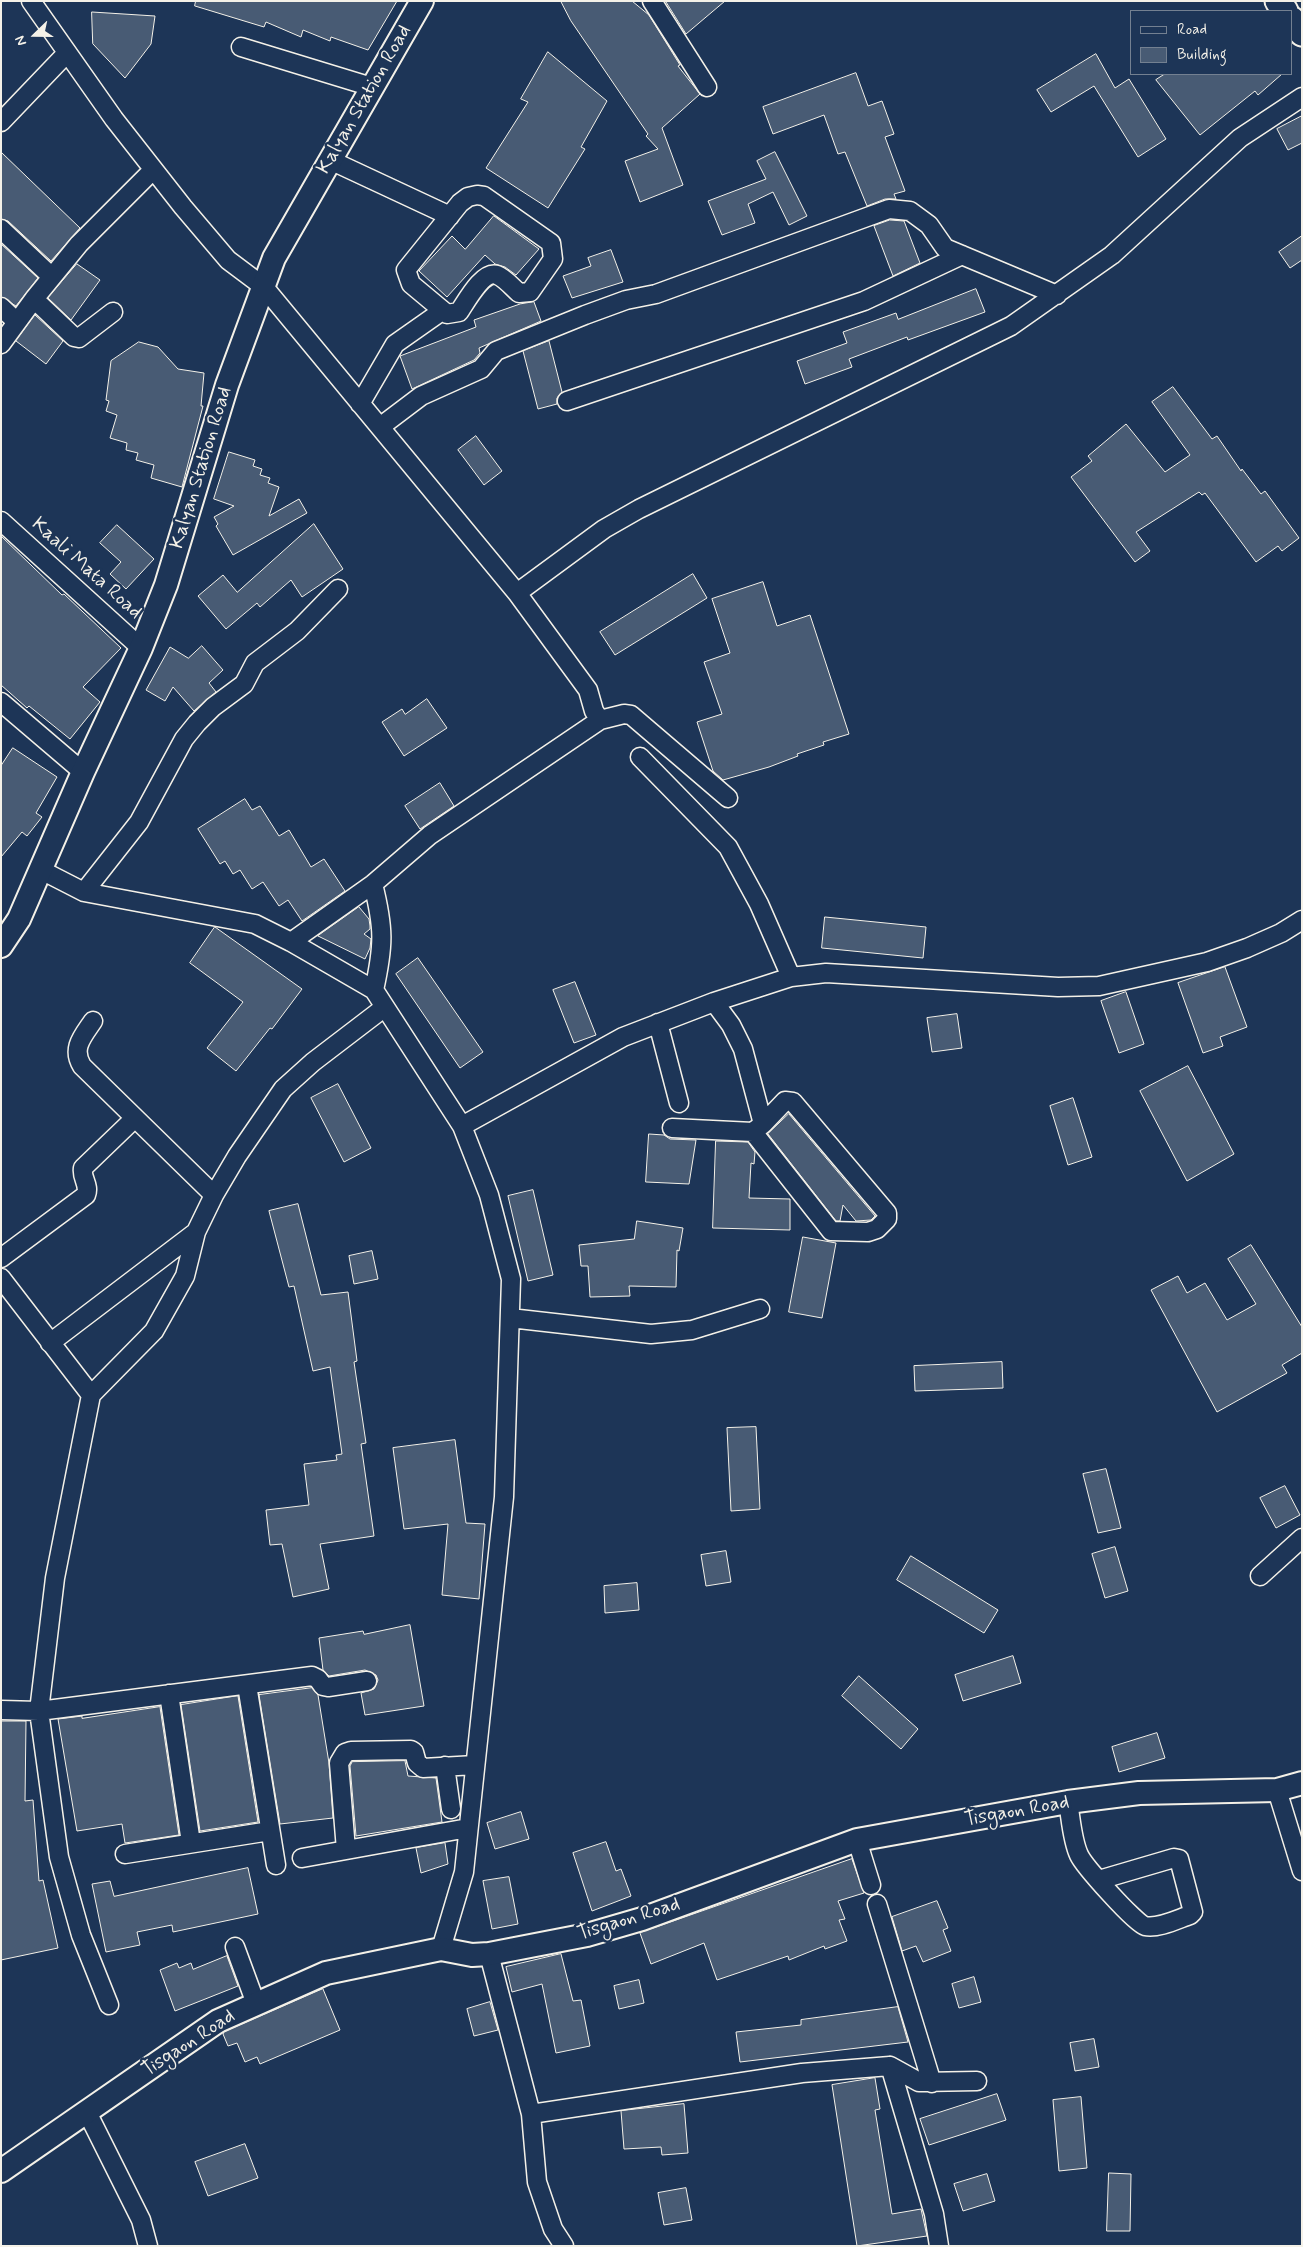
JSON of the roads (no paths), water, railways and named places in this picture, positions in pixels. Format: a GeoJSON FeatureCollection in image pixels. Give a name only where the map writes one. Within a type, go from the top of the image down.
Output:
{"type":"FeatureCollection","features":[{"type":"Feature","properties":{"kind":"main road"},"geometry":{"type":"LineString","coordinates":[[1293,21],[1302,33]]}},
{"type":"Feature","properties":{"kind":"street"},"geometry":{"type":"LineString","coordinates":[[31,1],[153,170],[228,260],[264,287],[517,593],[588,690],[594,711],[600,720]]}},
{"type":"Feature","properties":{"kind":"street","name":"Kalyan Station Road"},"geometry":{"type":"LineString","coordinates":[[4,935],[41,870],[83,772],[142,648],[166,584],[226,385],[274,258],[422,1]]}},
{"type":"Feature","properties":{"kind":"street"},"geometry":{"type":"LineString","coordinates":[[652,1],[708,87]]}},
{"type":"Feature","properties":{"kind":"street"},"geometry":{"type":"LineString","coordinates":[[241,47],[372,87]]}},
{"type":"Feature","properties":{"kind":"street"},"geometry":{"type":"LineString","coordinates":[[1,122],[67,53]]}},
{"type":"Feature","properties":{"kind":"street"},"geometry":{"type":"LineString","coordinates":[[517,593],[604,529],[639,509],[1011,326],[1112,255],[1240,138],[1302,97]]}},
{"type":"Feature","properties":{"kind":"street"},"geometry":{"type":"LineString","coordinates":[[330,160],[450,216]]}},
{"type":"Feature","properties":{"kind":"street"},"geometry":{"type":"LineString","coordinates":[[1,344],[34,299],[79,244],[153,170]]}},
{"type":"Feature","properties":{"kind":"street"},"geometry":{"type":"LineString","coordinates":[[484,196],[551,243],[553,259],[530,292],[519,293],[499,276],[493,274],[483,280],[459,312],[447,314],[442,311],[411,284],[406,270],[468,197],[484,196]]}},
{"type":"Feature","properties":{"kind":"street"},"geometry":{"type":"LineString","coordinates":[[380,427],[420,396],[481,368],[496,351],[585,314],[626,300],[665,291],[889,209],[900,208],[910,210],[929,225],[945,248],[1057,295]]}},
{"type":"Feature","properties":{"kind":"street"},"geometry":{"type":"LineString","coordinates":[[1,229],[52,277]]}},
{"type":"Feature","properties":{"kind":"street"},"geometry":{"type":"LineString","coordinates":[[567,400],[864,301],[962,254]]}},
{"type":"Feature","properties":{"kind":"street"},"geometry":{"type":"LineString","coordinates":[[34,299],[74,337],[84,334],[113,312]]}},
{"type":"Feature","properties":{"kind":"street"},"geometry":{"type":"LineString","coordinates":[[1,307],[17,322]]}},
{"type":"Feature","properties":{"kind":"street"},"geometry":{"type":"LineString","coordinates":[[360,404],[395,344],[442,311]]}},
{"type":"Feature","properties":{"kind":"street","name":"Kaali Mata Road"},"geometry":{"type":"LineString","coordinates":[[1,521],[142,648]]}},
{"type":"Feature","properties":{"kind":"street"},"geometry":{"type":"LineString","coordinates":[[84,892],[139,822],[184,739],[197,723],[213,707],[244,684],[255,664],[297,631],[338,589]]}},
{"type":"Feature","properties":{"kind":"street"},"geometry":{"type":"LineString","coordinates":[[1,702],[83,772]]}},
{"type":"Feature","properties":{"kind":"street"},"geometry":{"type":"LineString","coordinates":[[291,942],[373,884],[430,835],[600,720],[624,714],[631,715],[728,798]]}},
{"type":"Feature","properties":{"kind":"street"},"geometry":{"type":"LineString","coordinates":[[640,757],[728,846],[760,904],[791,977]]}},
{"type":"Feature","properties":{"kind":"street"},"geometry":{"type":"LineString","coordinates":[[41,870],[84,892],[255,924],[291,942],[374,990],[462,1126],[489,1195],[511,1279],[504,1497],[464,1872],[441,1949]]}},
{"type":"Feature","properties":{"kind":"street"},"geometry":{"type":"LineString","coordinates":[[373,884],[383,933],[381,961],[374,990]]}},
{"type":"Feature","properties":{"kind":"street"},"geometry":{"type":"LineString","coordinates":[[462,1126],[604,1047],[658,1022],[791,977],[826,973],[1058,987],[1099,986],[1207,962],[1247,948],[1281,933],[1302,920]]}},
{"type":"Feature","properties":{"kind":"street"},"geometry":{"type":"LineString","coordinates":[[672,1128],[758,1128],[785,1102],[793,1102],[887,1213],[887,1220],[877,1229],[868,1232],[831,1231],[758,1128],[743,1050],[731,1025],[714,1002]]}},
{"type":"Feature","properties":{"kind":"street"},"geometry":{"type":"LineString","coordinates":[[109,2006],[80,1935],[59,1857],[39,1711],[55,1578],[90,1395],[154,1331],[185,1276],[196,1232],[214,1195],[237,1156],[283,1089],[313,1062],[385,1006]]}},
{"type":"Feature","properties":{"kind":"street"},"geometry":{"type":"LineString","coordinates":[[93,1021],[76,1051],[82,1066],[214,1195]]}},
{"type":"Feature","properties":{"kind":"street"},"geometry":{"type":"LineString","coordinates":[[658,1022],[679,1103]]}},
{"type":"Feature","properties":{"kind":"street"},"geometry":{"type":"LineString","coordinates":[[1,1258],[86,1195],[88,1187],[82,1173],[83,1168],[135,1118]]}},
{"type":"Feature","properties":{"kind":"street"},"geometry":{"type":"LineString","coordinates":[[50,1343],[196,1232]]}},
{"type":"Feature","properties":{"kind":"street"},"geometry":{"type":"LineString","coordinates":[[1,1278],[90,1395]]}},
{"type":"Feature","properties":{"kind":"street"},"geometry":{"type":"LineString","coordinates":[[510,1318],[651,1334],[692,1330],[760,1308]]}},
{"type":"Feature","properties":{"kind":"street"},"geometry":{"type":"LineString","coordinates":[[1260,1576],[1302,1538]]}},
{"type":"Feature","properties":{"kind":"street"},"geometry":{"type":"LineString","coordinates":[[1,1710],[39,1711],[312,1676],[318,1679],[324,1686],[367,1681]]}},
{"type":"Feature","properties":{"kind":"street"},"geometry":{"type":"LineString","coordinates":[[247,1685],[276,1865]]}},
{"type":"Feature","properties":{"kind":"street"},"geometry":{"type":"LineString","coordinates":[[169,1694],[191,1844]]}},
{"type":"Feature","properties":{"kind":"street"},"geometry":{"type":"LineString","coordinates":[[346,1850],[339,1763],[345,1753],[352,1751],[411,1750],[414,1752],[417,1763],[423,1768],[475,1765]]}},
{"type":"Feature","properties":{"kind":"street"},"geometry":{"type":"LineString","coordinates":[[445,1766],[451,1809]]}},
{"type":"Feature","properties":{"kind":"street","name":"Tisgaon Road"},"geometry":{"type":"LineString","coordinates":[[1,2171],[218,2021],[326,1973],[441,1949],[472,1955],[489,1954],[587,1934],[642,1919],[857,1840],[1068,1802],[1139,1793],[1277,1790],[1302,1783]]}},
{"type":"Feature","properties":{"kind":"street"},"geometry":{"type":"LineString","coordinates":[[1277,1790],[1302,1871]]}},
{"type":"Feature","properties":{"kind":"street"},"geometry":{"type":"LineString","coordinates":[[1068,1802],[1076,1846],[1086,1866],[1099,1880],[1139,1923],[1144,1926],[1154,1926],[1190,1915],[1193,1912],[1179,1859],[1174,1858],[1099,1880]]}},
{"type":"Feature","properties":{"kind":"street"},"geometry":{"type":"LineString","coordinates":[[302,1858],[468,1828]]}},
{"type":"Feature","properties":{"kind":"street"},"geometry":{"type":"LineString","coordinates":[[125,1854],[270,1831]]}},
{"type":"Feature","properties":{"kind":"street"},"geometry":{"type":"LineString","coordinates":[[857,1840],[871,1886]]}},
{"type":"Feature","properties":{"kind":"street"},"geometry":{"type":"LineString","coordinates":[[877,1904],[932,2083]]}},
{"type":"Feature","properties":{"kind":"street"},"geometry":{"type":"LineString","coordinates":[[235,1947],[256,2004]]}},
{"type":"Feature","properties":{"kind":"street"},"geometry":{"type":"LineString","coordinates":[[489,1954],[531,2114],[537,2182],[553,2230],[564,2246]]}},
{"type":"Feature","properties":{"kind":"street"},"geometry":{"type":"LineString","coordinates":[[531,2114],[802,2073],[890,2066],[919,2082],[977,2081]]}},
{"type":"Feature","properties":{"kind":"street"},"geometry":{"type":"LineString","coordinates":[[890,2066],[934,2214],[939,2246]]}},
{"type":"Feature","properties":{"kind":"street"},"geometry":{"type":"LineString","coordinates":[[87,2112],[141,2220],[148,2246]]}}]}
